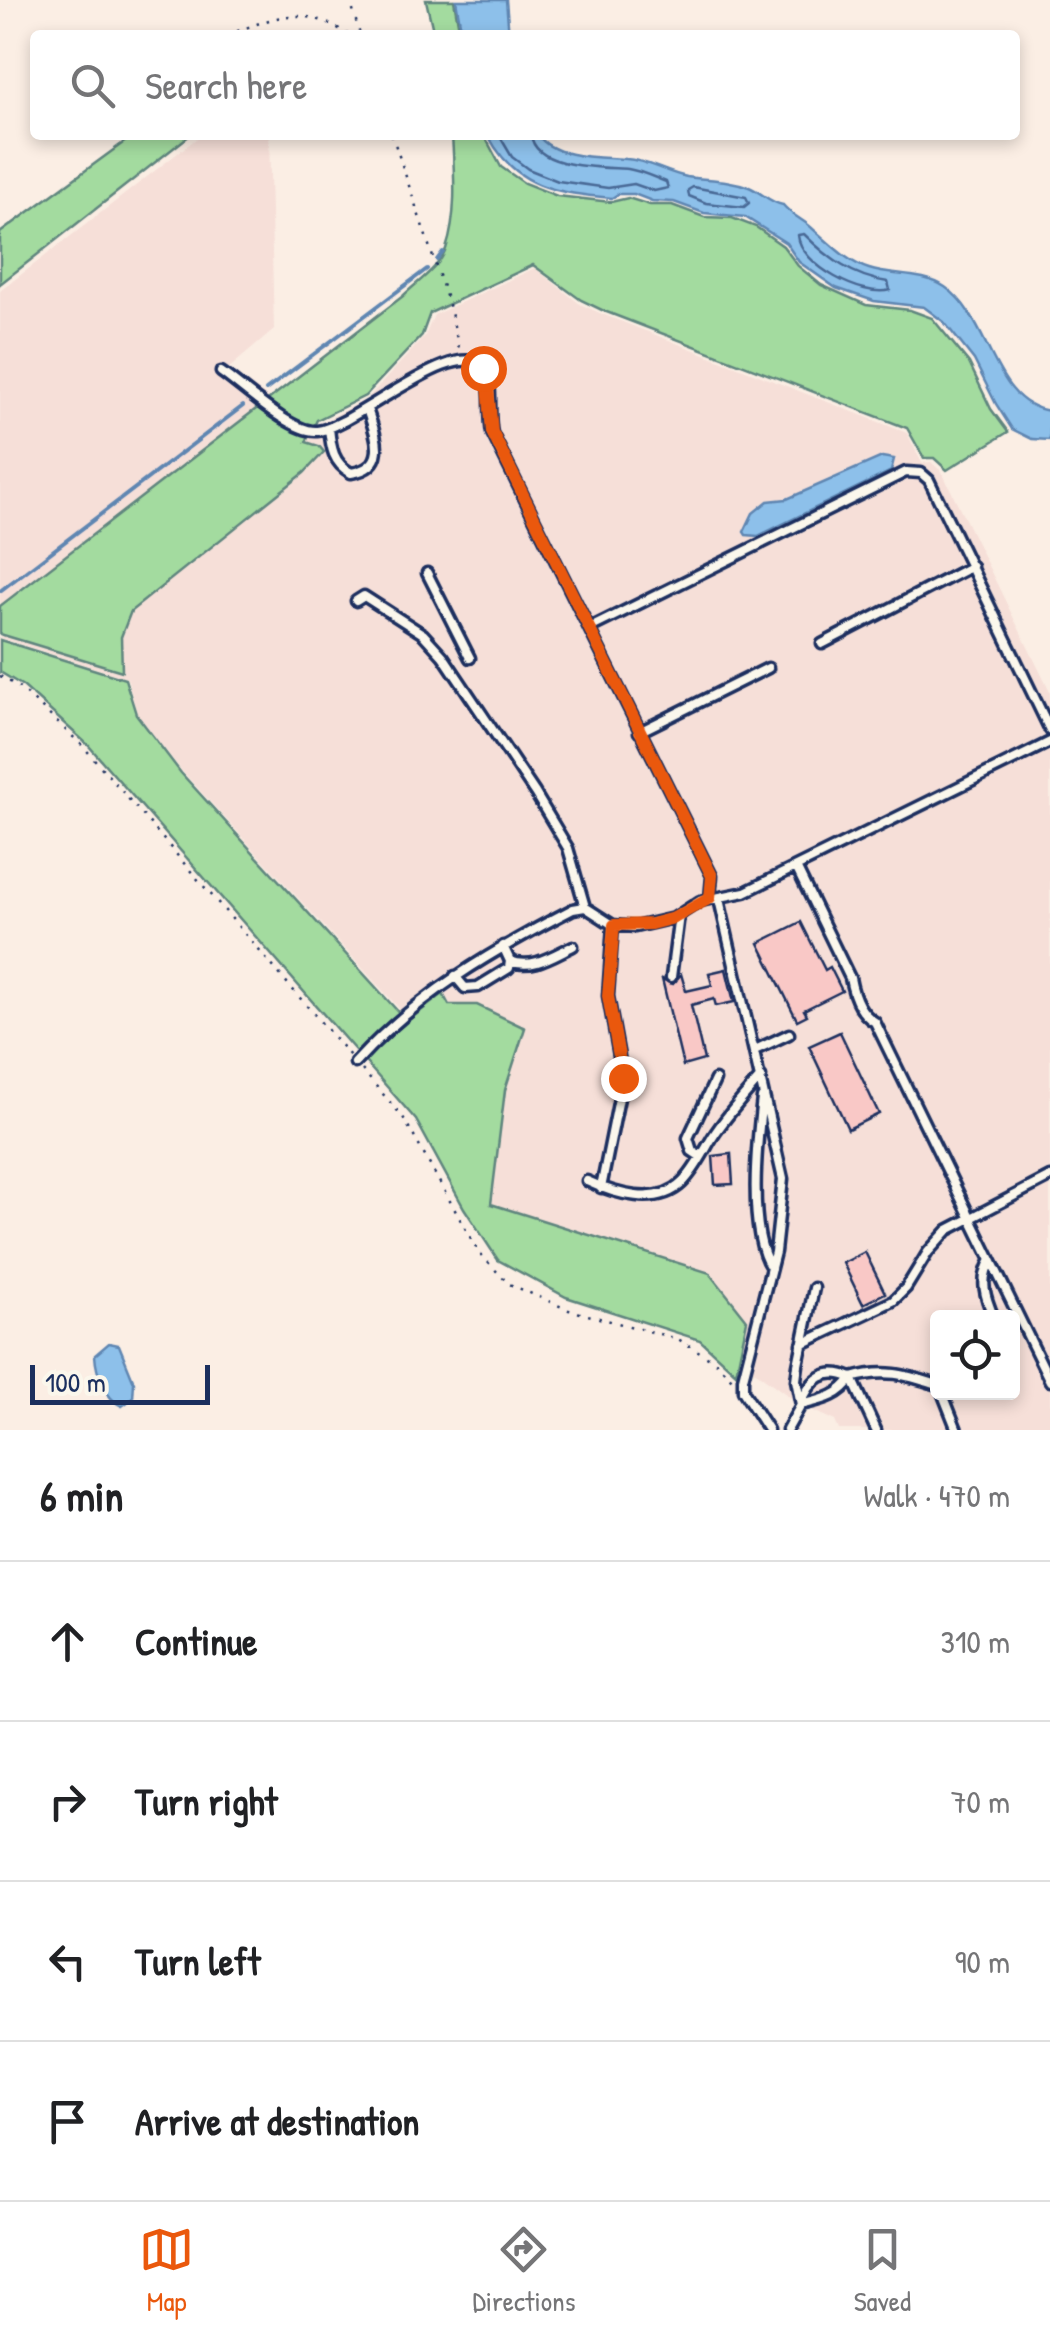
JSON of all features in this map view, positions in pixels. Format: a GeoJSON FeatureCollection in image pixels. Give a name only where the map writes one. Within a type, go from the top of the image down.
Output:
{"type":"FeatureCollection","features":[{"type":"Feature","properties":{"kind":"lane"},"geometry":{"type":"LineString","coordinates":[[221,372],[294,426],[316,431],[367,408],[440,365],[461,360],[478,363],[487,374],[492,432],[712,876],[714,899],[755,1050],[783,1179],[771,1268],[743,1378],[743,1391],[768,1430]]}},
{"type":"Feature","properties":{"kind":"lane"},"geometry":{"type":"LineString","coordinates":[[329,428],[334,460],[341,468],[351,473],[367,469],[377,457],[377,445],[367,408]]}},
{"type":"Feature","properties":{"kind":"lane"},"geometry":{"type":"LineString","coordinates":[[590,628],[906,472],[917,472],[927,476],[1050,730]]}},
{"type":"Feature","properties":{"kind":"lane"},"geometry":{"type":"LineString","coordinates":[[822,644],[972,566]]}},
{"type":"Feature","properties":{"kind":"lane"},"geometry":{"type":"LineString","coordinates":[[427,573],[470,658]]}},
{"type":"Feature","properties":{"kind":"lane"},"geometry":{"type":"LineString","coordinates":[[356,602],[364,596],[416,628],[438,650],[568,848],[586,907],[614,925],[636,927],[745,892],[1050,742]]}},
{"type":"Feature","properties":{"kind":"lane"},"geometry":{"type":"LineString","coordinates":[[438,650],[460,637]]}},
{"type":"Feature","properties":{"kind":"lane"},"geometry":{"type":"LineString","coordinates":[[640,732],[768,668]]}},
{"type":"Feature","properties":{"kind":"lane"},"geometry":{"type":"LineString","coordinates":[[796,867],[859,1004],[874,1022],[1050,1382]]}},
{"type":"Feature","properties":{"kind":"lane"},"geometry":{"type":"LineString","coordinates":[[356,1062],[398,1018],[454,976],[503,946],[574,909],[586,907]]}},
{"type":"Feature","properties":{"kind":"lane"},"geometry":{"type":"LineString","coordinates":[[671,977],[680,915]]}},
{"type":"Feature","properties":{"kind":"lane"},"geometry":{"type":"LineString","coordinates":[[601,1188],[623,1078],[608,996],[614,925]]}},
{"type":"Feature","properties":{"kind":"lane"},"geometry":{"type":"LineString","coordinates":[[454,976],[465,988],[478,987],[509,968],[503,946]]}},
{"type":"Feature","properties":{"kind":"lane"},"geometry":{"type":"LineString","coordinates":[[510,962],[521,966],[534,964],[573,946]]}},
{"type":"Feature","properties":{"kind":"lane"},"geometry":{"type":"LineString","coordinates":[[755,1050],[789,1034]]}},
{"type":"Feature","properties":{"kind":"lane"},"geometry":{"type":"LineString","coordinates":[[587,1181],[644,1197],[666,1194],[685,1180],[724,1122],[761,1077]]}},
{"type":"Feature","properties":{"kind":"lane"},"geometry":{"type":"LineString","coordinates":[[701,1157],[692,1150],[688,1138],[715,1080]]}},
{"type":"Feature","properties":{"kind":"lane"},"geometry":{"type":"LineString","coordinates":[[762,1088],[756,1192],[764,1253],[771,1268]]}},
{"type":"Feature","properties":{"kind":"lane"},"geometry":{"type":"LineString","coordinates":[[802,1344],[893,1301],[906,1288],[938,1238],[969,1216],[1050,1177]]}},
{"type":"Feature","properties":{"kind":"lane"},"geometry":{"type":"LineString","coordinates":[[991,1260],[984,1288],[991,1310]]}},
{"type":"Feature","properties":{"kind":"lane"},"geometry":{"type":"LineString","coordinates":[[800,1405],[796,1380],[814,1288]]}},
{"type":"Feature","properties":{"kind":"lane"},"geometry":{"type":"LineString","coordinates":[[800,1405],[837,1394],[852,1378],[886,1371],[930,1382]]}},
{"type":"Feature","properties":{"kind":"lane"},"geometry":{"type":"LineString","coordinates":[[786,1430],[807,1389],[822,1374],[842,1373],[852,1378],[876,1430]]}},
{"type":"Feature","properties":{"kind":"lane"},"geometry":{"type":"LineString","coordinates":[[945,1400],[956,1430]]}},
{"type":"Feature","properties":{"kind":"path"},"geometry":{"type":"LineString","coordinates":[[350,0],[359,30]]}},
{"type":"Feature","properties":{"kind":"path"},"geometry":{"type":"LineString","coordinates":[[240,30],[300,13],[337,30]]}},
{"type":"Feature","properties":{"kind":"path"},"geometry":{"type":"LineString","coordinates":[[394,140],[450,308],[461,360]]}},
{"type":"Feature","properties":{"kind":"shaded area"},"geometry":{"type":"Polygon","coordinates":[[[195,140],[269,140],[274,330],[228,369],[304,423],[318,424],[367,399],[425,336],[434,315],[535,268],[580,304],[602,314],[907,433],[922,463],[931,462],[942,472],[1050,692],[1050,1430],[839,1430],[835,1421],[801,1405],[745,1364],[710,1273],[491,1204],[386,1035],[407,1017],[182,771],[137,714],[127,678],[0,638],[0,291],[195,140]]]}},
{"type":"Feature","properties":{"kind":"green space"},"geometry":{"type":"Polygon","coordinates":[[[426,0],[454,0],[459,30],[433,30],[426,0]]]}},
{"type":"Feature","properties":{"kind":"green space"},"geometry":{"type":"Polygon","coordinates":[[[127,140],[184,140],[0,284],[0,233],[127,140]]]}},
{"type":"Feature","properties":{"kind":"green space"},"geometry":{"type":"Polygon","coordinates":[[[452,140],[487,140],[501,167],[524,183],[557,196],[611,202],[628,198],[650,205],[672,205],[704,217],[732,218],[756,227],[783,246],[798,266],[821,285],[866,305],[910,310],[932,318],[969,363],[991,409],[1008,432],[947,470],[934,458],[924,458],[907,428],[604,311],[581,300],[533,265],[430,313],[422,335],[365,396],[317,420],[306,442],[324,452],[304,473],[131,611],[121,637],[122,671],[0,634],[0,606],[403,296],[433,268],[446,249],[454,192],[452,140]]]}},
{"type":"Feature","properties":{"kind":"green space"},"geometry":{"type":"Polygon","coordinates":[[[0,640],[125,679],[136,714],[181,773],[403,1017],[409,1020],[443,994],[449,1005],[477,1005],[525,1028],[505,1090],[491,1204],[710,1273],[747,1320],[736,1373],[700,1340],[566,1297],[498,1260],[464,1208],[416,1120],[88,745],[23,686],[0,672],[0,640]]]}},
{"type":"Feature","properties":{"kind":"water"},"geometry":{"type":"Polygon","coordinates":[[[456,0],[506,0],[509,30],[461,30],[456,0]]]}},
{"type":"Feature","properties":{"kind":"water"},"geometry":{"type":"Polygon","coordinates":[[[491,140],[542,140],[566,153],[634,160],[687,177],[741,184],[783,205],[861,266],[936,282],[960,301],[973,318],[1003,377],[1016,393],[1031,405],[1050,411],[1050,440],[1032,439],[1012,429],[974,360],[944,322],[924,307],[874,301],[836,288],[799,262],[786,243],[745,217],[704,213],[634,194],[612,198],[556,190],[525,177],[491,140]]]}},
{"type":"Feature","properties":{"kind":"water"},"geometry":{"type":"Polygon","coordinates":[[[882,457],[894,459],[891,471],[758,536],[744,532],[753,513],[768,501],[787,499],[882,457]]]}},
{"type":"Feature","properties":{"kind":"water"},"geometry":{"type":"Polygon","coordinates":[[[109,1343],[119,1345],[134,1382],[133,1398],[122,1406],[106,1392],[97,1370],[95,1355],[109,1343]]]}},
{"type":"Feature","properties":{"kind":"building"},"geometry":{"type":"Polygon","coordinates":[[[801,922],[825,970],[830,967],[842,991],[804,1010],[807,1015],[797,1020],[759,943],[801,922]]]}},
{"type":"Feature","properties":{"kind":"building"},"geometry":{"type":"Polygon","coordinates":[[[726,969],[734,1002],[716,1006],[714,999],[691,1005],[704,1060],[683,1066],[662,979],[673,984],[681,974],[686,991],[712,985],[709,973],[726,969]]]}},
{"type":"Feature","properties":{"kind":"building"},"geometry":{"type":"Polygon","coordinates":[[[840,1032],[879,1114],[848,1129],[809,1046],[840,1032]]]}},
{"type":"Feature","properties":{"kind":"building"},"geometry":{"type":"Polygon","coordinates":[[[731,1154],[733,1184],[715,1185],[713,1156],[731,1154]]]}},
{"type":"Feature","properties":{"kind":"building"},"geometry":{"type":"Polygon","coordinates":[[[865,1252],[885,1293],[863,1304],[843,1263],[865,1252]]]}},
{"type":"Feature","properties":{"kind":"waterway"},"geometry":{"type":"LineString","coordinates":[[437,260],[443,252]]}},
{"type":"Feature","properties":{"kind":"waterway"},"geometry":{"type":"LineString","coordinates":[[266,390],[427,269]]}},
{"type":"Feature","properties":{"kind":"waterway"},"geometry":{"type":"LineString","coordinates":[[0,591],[243,406]]}},
{"type":"Feature","properties":{"kind":"route"},"geometry":{"type":"LineString","coordinates":[[483,368],[487,374],[492,432],[713,881],[710,898],[674,918],[636,927],[614,925],[608,996],[623,1078]]}}]}
